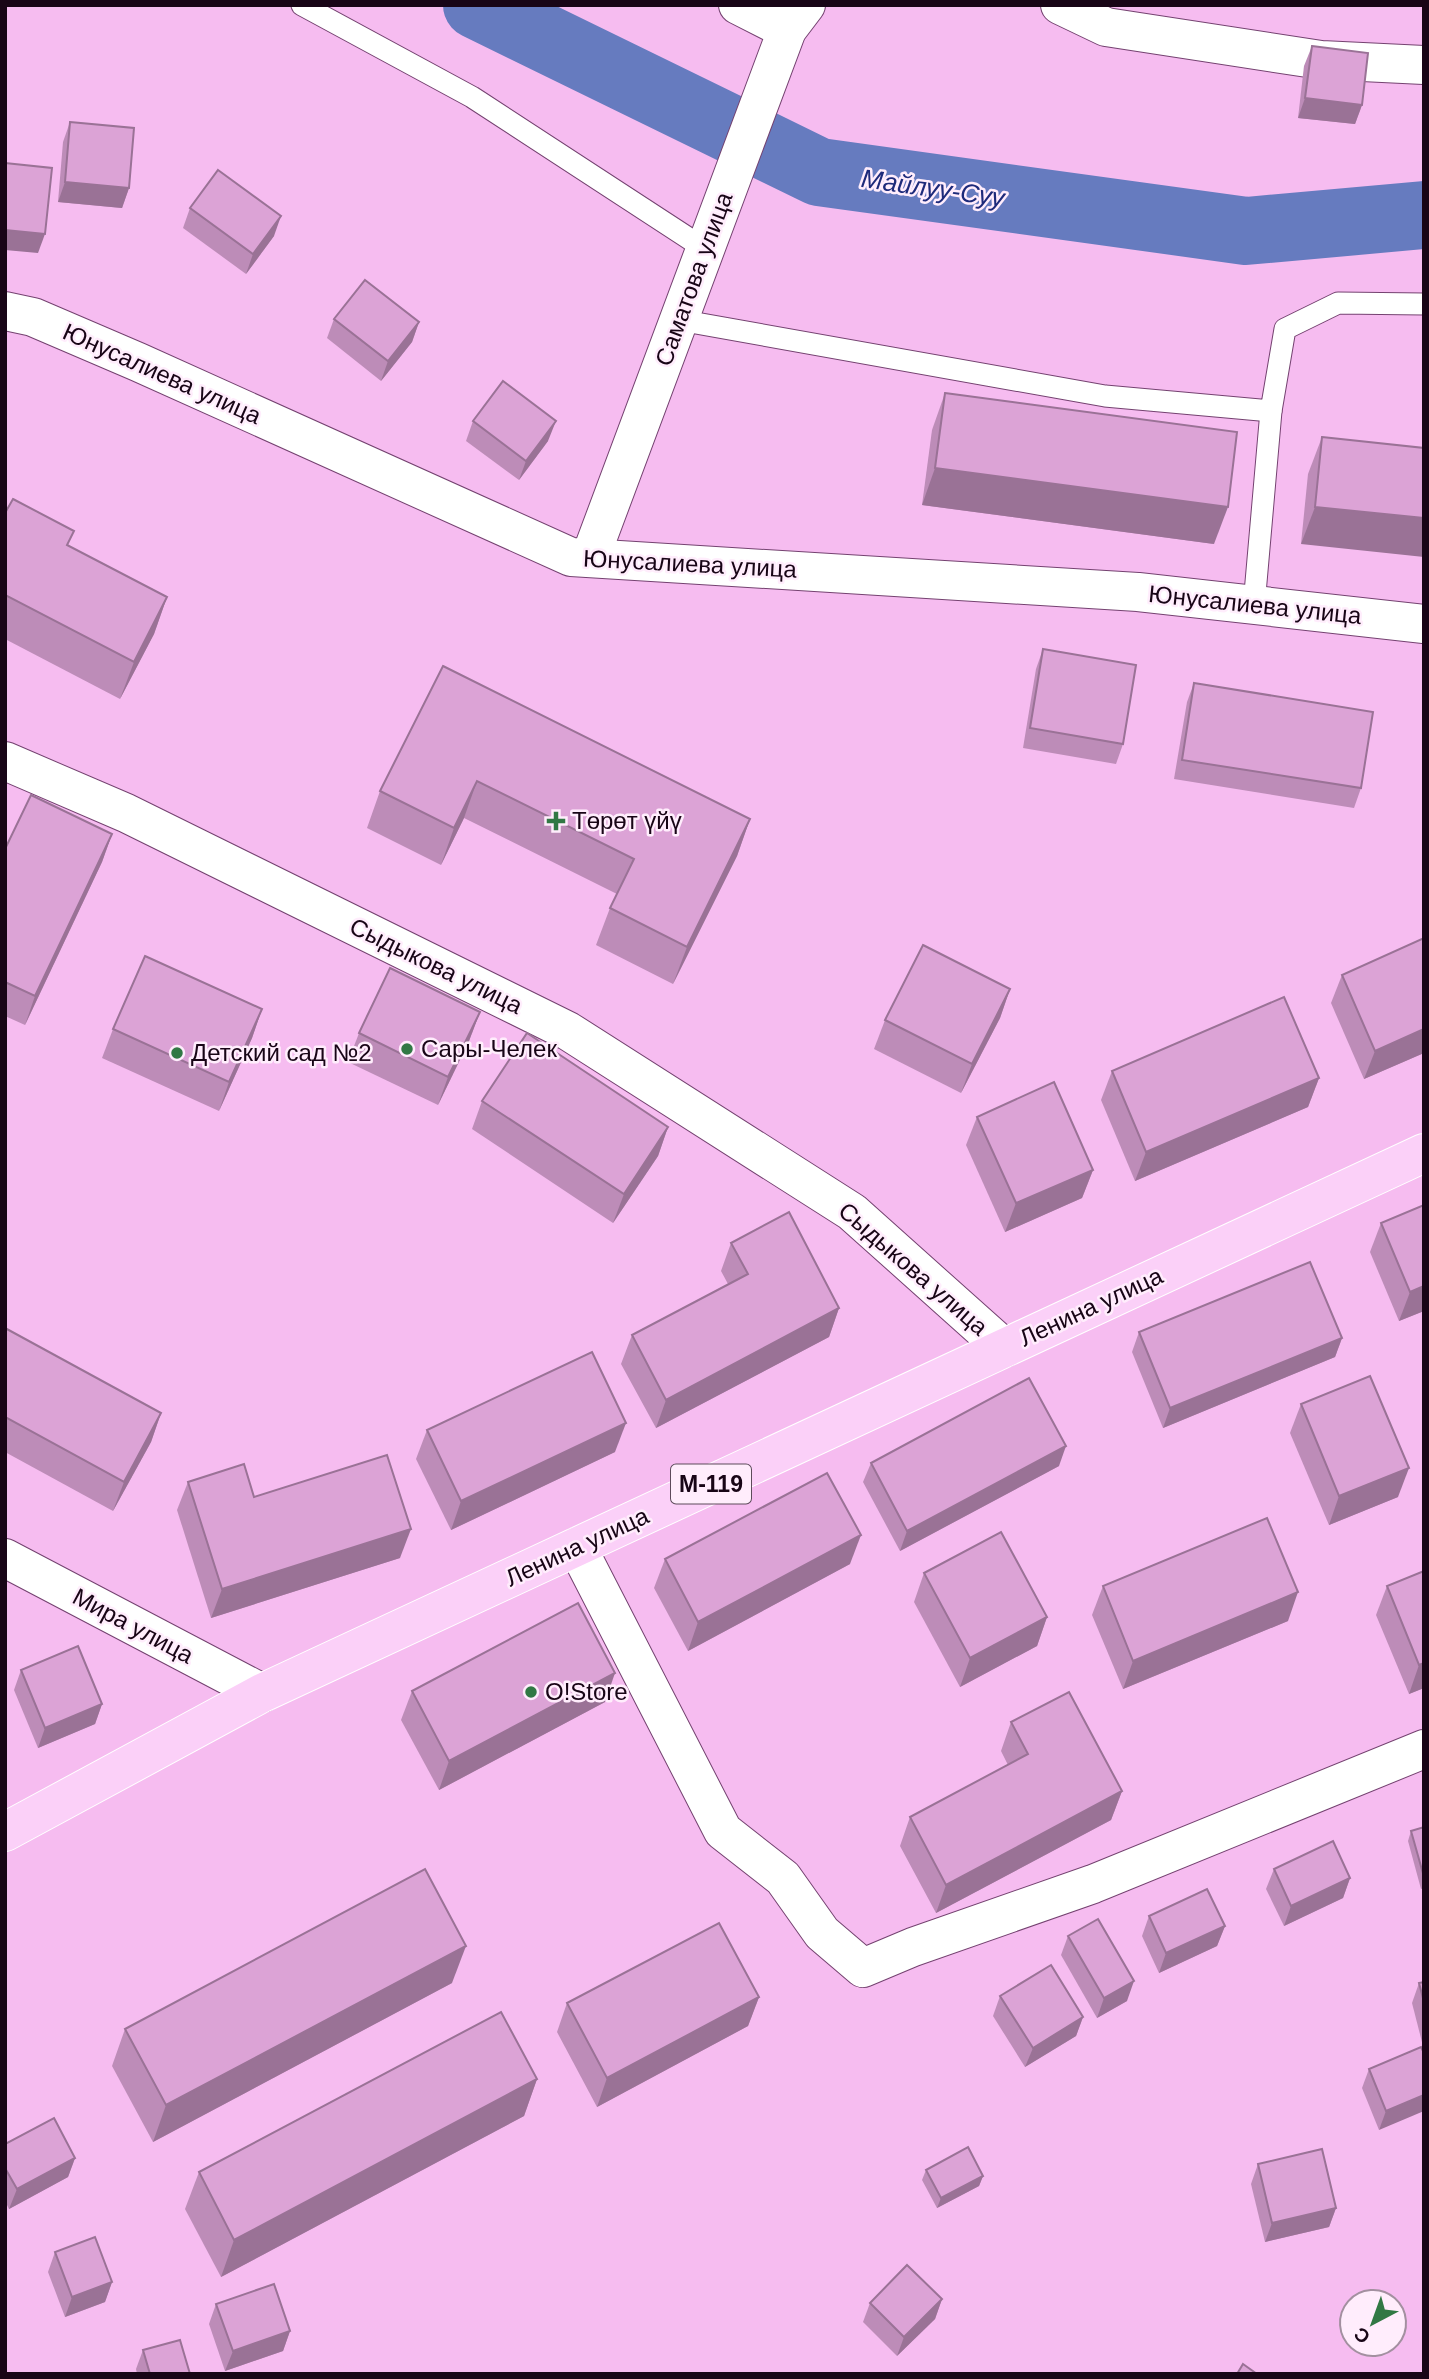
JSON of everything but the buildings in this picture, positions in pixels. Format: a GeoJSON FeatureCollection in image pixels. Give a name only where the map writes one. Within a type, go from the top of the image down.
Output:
{"type":"FeatureCollection","features":[{"type":"Feature","properties":{"kind":"main road","name":"Ленина улица"},"geometry":{"type":"LineString","coordinates":[[5,1832],[262,1693],[1424,1153]]}},
{"type":"Feature","properties":{"kind":"street"},"geometry":{"type":"LineString","coordinates":[[738,5],[797,17]]}},
{"type":"Feature","properties":{"kind":"street"},"geometry":{"type":"LineString","coordinates":[[1060,5],[1106,27],[1321,60],[1424,65]]}},
{"type":"Feature","properties":{"kind":"street","name":"Саматова улица"},"geometry":{"type":"LineString","coordinates":[[590,558],[705,249],[797,17]]}},
{"type":"Feature","properties":{"kind":"street","name":"Юнусалиева улица"},"geometry":{"type":"LineString","coordinates":[[5,311],[33,317],[138,362],[570,557],[1138,592],[1424,624]]}},
{"type":"Feature","properties":{"kind":"street","name":"Сыдыкова улица"},"geometry":{"type":"LineString","coordinates":[[5,761],[138,819],[568,1031],[852,1212],[1004,1348]]}},
{"type":"Feature","properties":{"kind":"street"},"geometry":{"type":"LineString","coordinates":[[577,1547],[723,1832],[783,1878],[822,1933],[863,1968],[914,1947],[1093,1884],[1424,1749]]}},
{"type":"Feature","properties":{"kind":"street","name":"Мира улица"},"geometry":{"type":"LineString","coordinates":[[5,1558],[262,1693]]}},
{"type":"Feature","properties":{"kind":"lane"},"geometry":{"type":"LineString","coordinates":[[302,5],[472,97],[705,249]]}},
{"type":"Feature","properties":{"kind":"lane"},"geometry":{"type":"LineString","coordinates":[[1254,605],[1271,411],[1286,328],[1338,303],[1424,304]]}},
{"type":"Feature","properties":{"kind":"lane"},"geometry":{"type":"LineString","coordinates":[[679,320],[1105,396],[1271,411]]}},
{"type":"Feature","properties":{"kind":"waterway","name":"Майлуу-Суу"},"geometry":{"type":"LineString","coordinates":[[477,5],[819,172],[1246,231],[1424,215]]}},
{"type":"Feature","properties":{"kind":"place","name":"Төрөт үйү"},"geometry":{"type":"Point","coordinates":[556,821]}},
{"type":"Feature","properties":{"kind":"place","name":"Сары-Челек"},"geometry":{"type":"Point","coordinates":[407,1049]}},
{"type":"Feature","properties":{"kind":"place","name":"Детский сад №2"},"geometry":{"type":"Point","coordinates":[177,1053]}},
{"type":"Feature","properties":{"kind":"place","name":"O!Store"},"geometry":{"type":"Point","coordinates":[531,1692]}}]}
